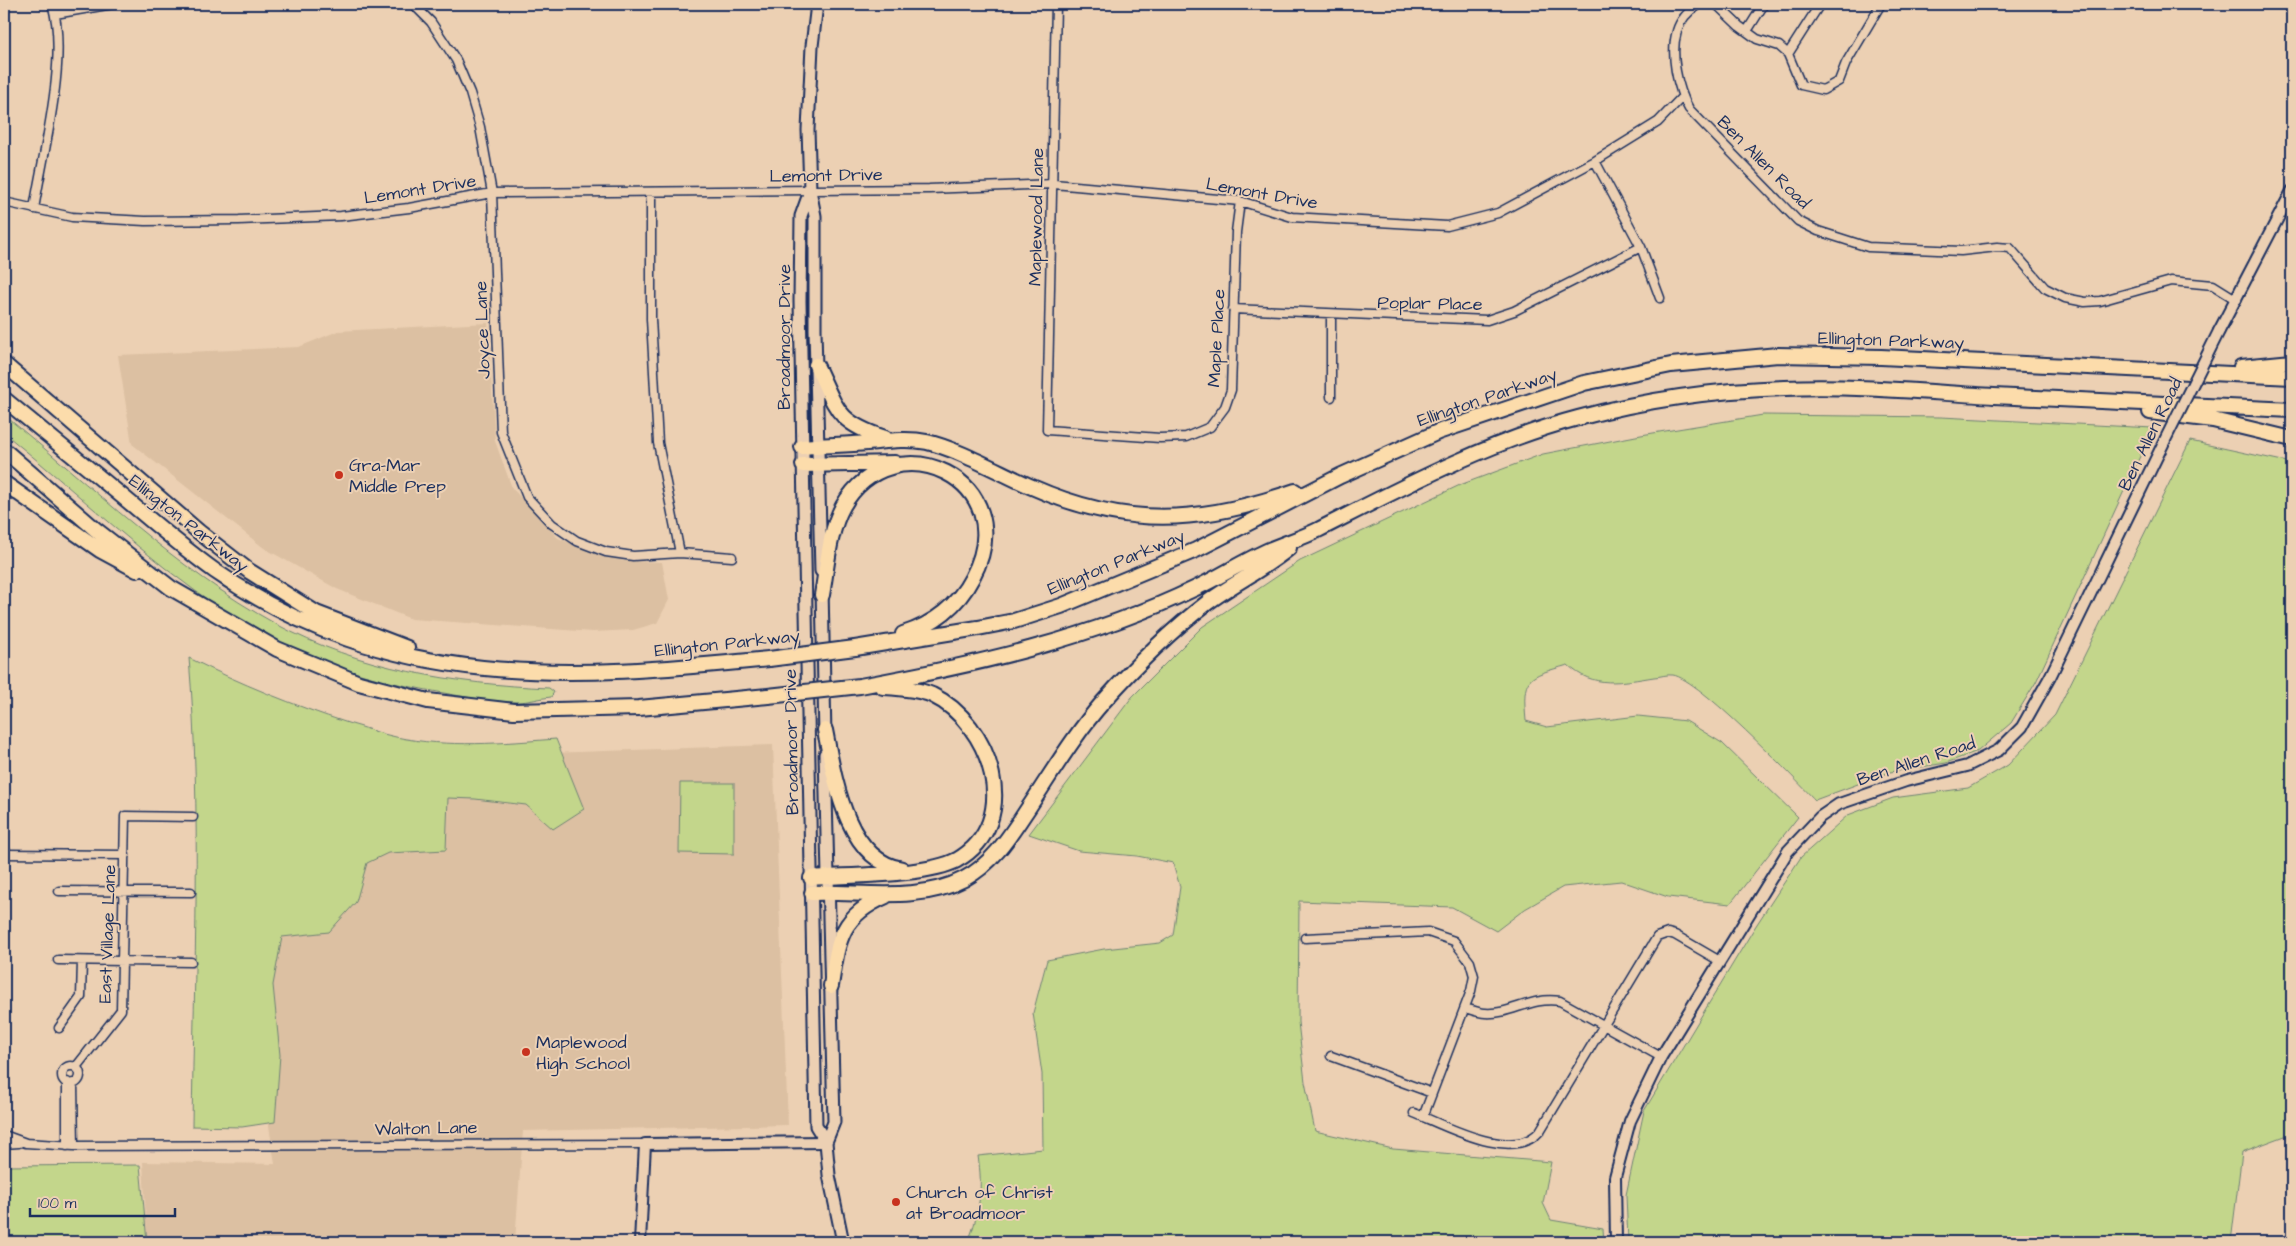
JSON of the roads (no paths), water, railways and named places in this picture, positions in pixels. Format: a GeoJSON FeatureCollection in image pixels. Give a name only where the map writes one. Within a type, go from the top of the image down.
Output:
{"type":"FeatureCollection","features":[{"type":"Feature","properties":{"kind":"highway","name":"Ellington Parkway"},"geometry":{"type":"LineString","coordinates":[[4,399],[176,541],[243,589],[310,624],[374,648],[472,668],[557,673],[620,672],[769,659],[855,648],[978,628],[1014,620],[1061,606],[1196,550],[1340,476],[1438,432],[1516,404],[1584,383],[1671,365],[1778,355],[1890,358],[2292,377]]}},
{"type":"Feature","properties":{"kind":"highway"},"geometry":{"type":"LineString","coordinates":[[2126,370],[2255,366],[2292,362]]}},
{"type":"Feature","properties":{"kind":"highway"},"geometry":{"type":"LineString","coordinates":[[4,364],[199,532],[249,571],[316,613],[388,642],[472,668]]}},
{"type":"Feature","properties":{"kind":"highway"},"geometry":{"type":"LineString","coordinates":[[816,365],[832,401],[846,420],[859,429],[893,440]]}},
{"type":"Feature","properties":{"kind":"highway"},"geometry":{"type":"LineString","coordinates":[[4,483],[100,550],[171,588],[251,635],[337,676],[376,689],[428,700],[492,710],[639,708],[860,686],[988,660],[1075,636],[1165,602],[1268,551],[1301,538],[1415,481],[1492,448],[1576,418],[1683,397],[1787,388],[1898,390],[2292,410]]}},
{"type":"Feature","properties":{"kind":"highway"},"geometry":{"type":"LineString","coordinates":[[2058,399],[2213,420],[2292,439]]}},
{"type":"Feature","properties":{"kind":"highway"},"geometry":{"type":"LineString","coordinates":[[802,447],[893,440],[930,443],[1071,502],[1112,513],[1144,517],[1165,518],[1223,512],[1258,504],[1340,476]]}},
{"type":"Feature","properties":{"kind":"highway"},"geometry":{"type":"LineString","coordinates":[[4,450],[95,529],[171,588]]}},
{"type":"Feature","properties":{"kind":"highway"},"geometry":{"type":"LineString","coordinates":[[803,465],[819,463],[913,464],[940,470],[954,477],[974,497],[984,524],[983,551],[979,564],[959,599],[934,622],[920,629],[855,648]]}},
{"type":"Feature","properties":{"kind":"highway"},"geometry":{"type":"LineString","coordinates":[[822,595],[837,520],[848,498],[868,478],[889,468],[913,464]]}},
{"type":"Feature","properties":{"kind":"highway"},"geometry":{"type":"LineString","coordinates":[[812,893],[922,892],[949,886],[975,872],[1005,842],[1102,703],[1144,658],[1207,604],[1281,554],[1301,538]]}},
{"type":"Feature","properties":{"kind":"highway"},"geometry":{"type":"LineString","coordinates":[[811,878],[923,870],[947,865],[968,853],[977,844],[990,820],[995,797],[989,764],[977,737],[967,723],[956,712],[932,695],[900,688],[860,686]]}},
{"type":"Feature","properties":{"kind":"highway"},"geometry":{"type":"LineString","coordinates":[[825,730],[841,802],[854,831],[872,853],[898,868],[910,870]]}},
{"type":"Feature","properties":{"kind":"highway"},"geometry":{"type":"LineString","coordinates":[[831,986],[838,941],[843,930],[860,910],[892,893]]}},
{"type":"Feature","properties":{"kind":"main road","name":"Broadmoor Drive"},"geometry":{"type":"LineString","coordinates":[[817,4],[809,90],[810,190],[815,216],[816,365],[834,1122],[826,1142]]}},
{"type":"Feature","properties":{"kind":"main road","name":"Broadmoor Drive"},"geometry":{"type":"LineString","coordinates":[[810,190],[801,216],[802,447],[816,1126],[826,1142],[829,1175],[843,1242]]}},
{"type":"Feature","properties":{"kind":"street"},"geometry":{"type":"LineString","coordinates":[[34,209],[56,76],[55,14],[52,4]]}},
{"type":"Feature","properties":{"kind":"street"},"geometry":{"type":"LineString","coordinates":[[55,14],[113,4]]}},
{"type":"Feature","properties":{"kind":"street","name":"Joyce Lane"},"geometry":{"type":"LineString","coordinates":[[413,4],[431,22],[456,60],[470,93],[480,127],[492,193],[501,432],[527,498],[552,524],[577,541],[606,552],[634,556],[680,553],[732,557]]}},
{"type":"Feature","properties":{"kind":"street","name":"Maplewood Lane"},"geometry":{"type":"LineString","coordinates":[[1047,430],[1054,184],[1056,4]]}},
{"type":"Feature","properties":{"kind":"street","name":"Ben Allen Road"},"geometry":{"type":"LineString","coordinates":[[1699,4],[1688,12],[1677,30],[1675,58],[1682,97],[1689,109],[1798,221],[1818,231],[1868,247],[1961,251],[1997,247],[2010,248],[2045,288],[2065,298],[2085,302],[2100,301],[2171,281],[2213,284],[2237,300]]}},
{"type":"Feature","properties":{"kind":"street"},"geometry":{"type":"LineString","coordinates":[[1716,4],[1757,38],[1779,46],[1788,54],[1801,85],[1823,90],[1839,81],[1846,64],[1881,4]]}},
{"type":"Feature","properties":{"kind":"street"},"geometry":{"type":"LineString","coordinates":[[1747,31],[1764,4]]}},
{"type":"Feature","properties":{"kind":"street"},"geometry":{"type":"LineString","coordinates":[[1788,54],[1820,4]]}},
{"type":"Feature","properties":{"kind":"street","name":"Lemont Drive"},"geometry":{"type":"LineString","coordinates":[[4,202],[72,217],[145,221],[341,216],[409,208],[492,193],[650,193],[1054,184],[1240,201],[1292,216],[1447,226],[1498,213],[1595,161],[1658,122],[1682,97]]}},
{"type":"Feature","properties":{"kind":"street"},"geometry":{"type":"LineString","coordinates":[[1595,161],[1641,247],[1660,298]]}},
{"type":"Feature","properties":{"kind":"street","name":"Ben Allen Road"},"geometry":{"type":"LineString","coordinates":[[1616,1242],[1615,1177],[1630,1121],[1661,1056],[1718,960],[1788,851],[1820,818],[1839,804],[1874,790],[1967,766],[1999,750],[2022,727],[2050,677],[2219,331],[2237,300],[2292,190]]}},
{"type":"Feature","properties":{"kind":"street"},"geometry":{"type":"LineString","coordinates":[[650,193],[651,319],[658,443],[680,553]]}},
{"type":"Feature","properties":{"kind":"street","name":"Maple Place"},"geometry":{"type":"LineString","coordinates":[[1047,430],[1168,438],[1186,437],[1210,427],[1225,407],[1231,390],[1236,232],[1240,201]]}},
{"type":"Feature","properties":{"kind":"street","name":"Poplar Place"},"geometry":{"type":"LineString","coordinates":[[1233,309],[1331,315],[1487,320],[1514,311],[1641,247]]}},
{"type":"Feature","properties":{"kind":"street"},"geometry":{"type":"LineString","coordinates":[[1331,315],[1331,397]]}},
{"type":"Feature","properties":{"kind":"street","name":"East Village Lane"},"geometry":{"type":"LineString","coordinates":[[76,1067],[121,1010],[125,816],[193,817]]}},
{"type":"Feature","properties":{"kind":"street"},"geometry":{"type":"LineString","coordinates":[[4,854],[125,855]]}},
{"type":"Feature","properties":{"kind":"street"},"geometry":{"type":"LineString","coordinates":[[59,890],[191,892]]}},
{"type":"Feature","properties":{"kind":"street"},"geometry":{"type":"LineString","coordinates":[[1305,938],[1428,932],[1454,941],[1470,962],[1474,976],[1465,1008],[1423,1117]]}},
{"type":"Feature","properties":{"kind":"street"},"geometry":{"type":"LineString","coordinates":[[1414,1113],[1500,1144],[1519,1144],[1531,1140],[1540,1131],[1657,937],[1662,934],[1675,935],[1718,960]]}},
{"type":"Feature","properties":{"kind":"street"},"geometry":{"type":"LineString","coordinates":[[58,960],[191,962]]}},
{"type":"Feature","properties":{"kind":"street"},"geometry":{"type":"LineString","coordinates":[[59,1028],[81,997],[82,961]]}},
{"type":"Feature","properties":{"kind":"street"},"geometry":{"type":"LineString","coordinates":[[1465,1008],[1484,1013],[1494,1012],[1548,999],[1567,1004],[1661,1056]]}},
{"type":"Feature","properties":{"kind":"street"},"geometry":{"type":"LineString","coordinates":[[1332,1056],[1432,1093]]}},
{"type":"Feature","properties":{"kind":"street","name":"East Village Lane"},"geometry":{"type":"LineString","coordinates":[[70,1083],[79,1078],[80,1072],[76,1067],[68,1066],[62,1076],[70,1083],[71,1146]]}},
{"type":"Feature","properties":{"kind":"street","name":"Walton Lane"},"geometry":{"type":"LineString","coordinates":[[4,1135],[26,1143]]}},
{"type":"Feature","properties":{"kind":"street","name":"Walton Lane"},"geometry":{"type":"LineString","coordinates":[[4,1144],[26,1143],[71,1146],[826,1142]]}},
{"type":"Feature","properties":{"kind":"street"},"geometry":{"type":"LineString","coordinates":[[640,1242],[645,1144]]}},
{"type":"Feature","properties":{"kind":"place","name":"Gra-Mar Middle Prep"},"geometry":{"type":"Point","coordinates":[339,475]}},
{"type":"Feature","properties":{"kind":"place","name":"Maplewood High School"},"geometry":{"type":"Point","coordinates":[526,1052]}},
{"type":"Feature","properties":{"kind":"place","name":"Church of Christ at Broadmoor"},"geometry":{"type":"Point","coordinates":[896,1202]}}]}
